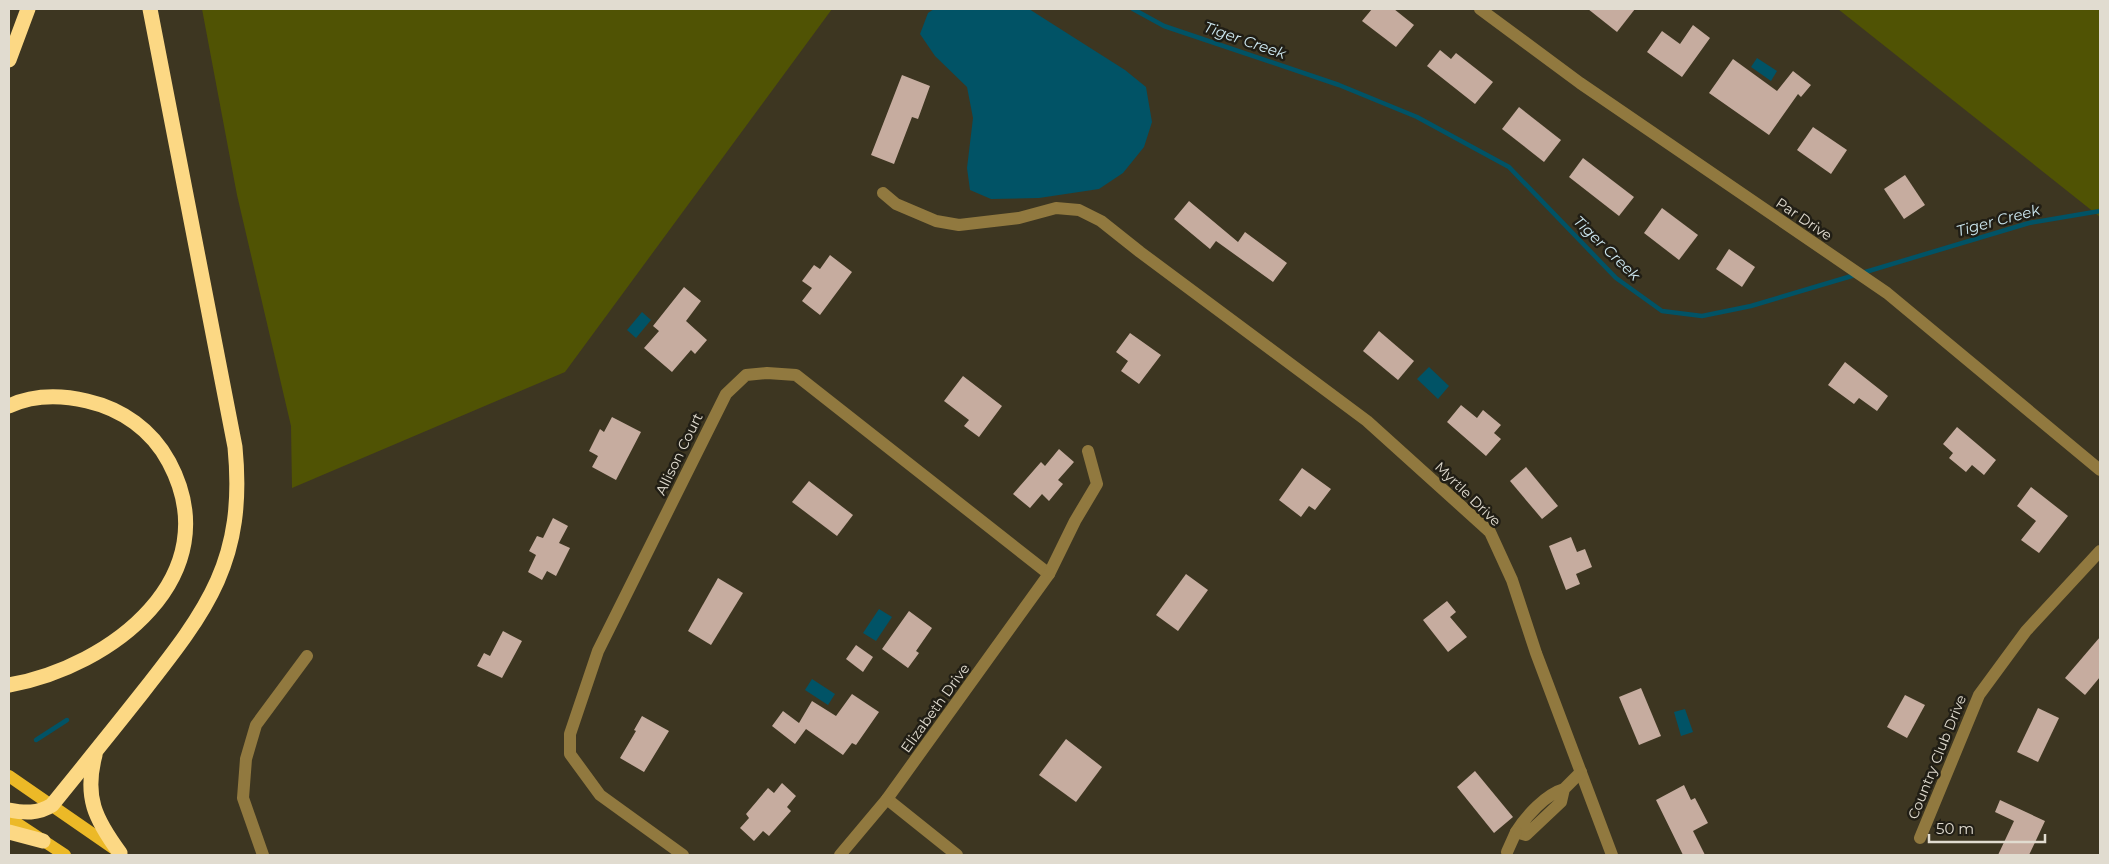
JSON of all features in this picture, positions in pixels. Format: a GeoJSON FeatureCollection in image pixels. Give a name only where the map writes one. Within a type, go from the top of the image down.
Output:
{"type":"FeatureCollection","features":[{"type":"Feature","properties":{"kind":"highway"},"geometry":{"type":"LineString","coordinates":[[9,60],[28,9]]}},
{"type":"Feature","properties":{"kind":"highway"},"geometry":{"type":"LineString","coordinates":[[9,810],[31,812],[45,810],[52,805],[96,752],[186,636],[203,611],[226,561],[232,538],[238,501],[235,447],[150,9]]}},
{"type":"Feature","properties":{"kind":"highway"},"geometry":{"type":"LineString","coordinates":[[9,406],[36,398],[57,396],[74,398],[109,407],[130,419],[157,444],[172,467],[181,493],[186,527],[179,563],[172,580],[163,595],[141,621],[114,641],[82,660],[48,674],[9,684]]}},
{"type":"Feature","properties":{"kind":"highway"},"geometry":{"type":"LineString","coordinates":[[96,752],[90,786],[92,799],[97,817],[105,832],[122,854]]}},
{"type":"Feature","properties":{"kind":"highway"},"geometry":{"type":"LineString","coordinates":[[9,832],[43,841]]}},
{"type":"Feature","properties":{"kind":"main road"},"geometry":{"type":"LineString","coordinates":[[9,776],[122,854]]}},
{"type":"Feature","properties":{"kind":"main road"},"geometry":{"type":"LineString","coordinates":[[9,818],[65,855]]}},
{"type":"Feature","properties":{"kind":"street","name":"Par Drive"},"geometry":{"type":"LineString","coordinates":[[1480,9],[1597,95],[1887,293],[2100,470]]}},
{"type":"Feature","properties":{"kind":"street","name":"Myrtle Drive"},"geometry":{"type":"LineString","coordinates":[[883,194],[896,204],[936,221],[959,225],[1019,218],[1056,208],[1079,210],[1101,221],[1368,421],[1490,532],[1512,580],[1536,653],[1612,855]]}},
{"type":"Feature","properties":{"kind":"street","name":"Allison Court"},"geometry":{"type":"LineString","coordinates":[[683,855],[600,795],[570,754],[570,734],[598,651],[726,394],[746,376],[767,373],[796,375],[1049,574]]}},
{"type":"Feature","properties":{"kind":"street","name":"Elizabeth Drive"},"geometry":{"type":"LineString","coordinates":[[840,855],[887,799],[1049,574],[1075,521],[1097,484],[1088,451]]}},
{"type":"Feature","properties":{"kind":"street","name":"Country Club Drive"},"geometry":{"type":"LineString","coordinates":[[1920,838],[1978,695],[2026,631],[2100,551]]}},
{"type":"Feature","properties":{"kind":"street"},"geometry":{"type":"LineString","coordinates":[[263,855],[243,798],[246,759],[256,725],[307,656]]}},
{"type":"Feature","properties":{"kind":"street"},"geometry":{"type":"LineString","coordinates":[[1507,852],[1516,832],[1526,835],[1561,802],[1564,789],[1581,772]]}},
{"type":"Feature","properties":{"kind":"street"},"geometry":{"type":"LineString","coordinates":[[887,799],[957,855]]}},
{"type":"Feature","properties":{"kind":"shaded area"},"geometry":{"type":"Polygon","coordinates":[[[202,9],[832,9],[565,372],[292,488],[291,426],[237,195],[202,9]]]}},
{"type":"Feature","properties":{"kind":"shaded area"},"geometry":{"type":"Polygon","coordinates":[[[1838,9],[2100,9],[2100,217],[1838,9]]]}},
{"type":"Feature","properties":{"kind":"water"},"geometry":{"type":"Polygon","coordinates":[[[934,9],[1029,9],[1125,70],[1146,87],[1152,122],[1144,147],[1123,173],[1099,189],[1039,198],[991,199],[970,190],[967,168],[973,118],[967,87],[935,56],[920,34],[928,13],[934,9]]]}},
{"type":"Feature","properties":{"kind":"water"},"geometry":{"type":"Polygon","coordinates":[[[1757,58],[1777,71],[1771,81],[1751,67],[1757,58]]]}},
{"type":"Feature","properties":{"kind":"water"},"geometry":{"type":"Polygon","coordinates":[[[642,312],[651,320],[636,338],[627,330],[642,312]]]}},
{"type":"Feature","properties":{"kind":"water"},"geometry":{"type":"Polygon","coordinates":[[[1429,367],[1449,386],[1438,399],[1417,379],[1429,367]]]}},
{"type":"Feature","properties":{"kind":"water"},"geometry":{"type":"Polygon","coordinates":[[[879,609],[892,617],[876,641],[863,633],[879,609]]]}},
{"type":"Feature","properties":{"kind":"water"},"geometry":{"type":"Polygon","coordinates":[[[812,679],[835,694],[828,705],[805,690],[812,679]]]}},
{"type":"Feature","properties":{"kind":"water"},"geometry":{"type":"Polygon","coordinates":[[[1685,709],[1693,732],[1681,736],[1674,712],[1685,709]]]}},
{"type":"Feature","properties":{"kind":"building"},"geometry":{"type":"Polygon","coordinates":[[[1372,9],[1394,9],[1414,25],[1396,47],[1362,21],[1372,9]]]}},
{"type":"Feature","properties":{"kind":"building"},"geometry":{"type":"Polygon","coordinates":[[[1588,9],[1635,9],[1617,32],[1588,9]]]}},
{"type":"Feature","properties":{"kind":"building"},"geometry":{"type":"Polygon","coordinates":[[[1693,25],[1710,38],[1682,77],[1647,52],[1662,31],[1680,44],[1693,25]]]}},
{"type":"Feature","properties":{"kind":"building"},"geometry":{"type":"Polygon","coordinates":[[[1440,50],[1451,59],[1456,53],[1493,82],[1475,104],[1427,66],[1440,50]]]}},
{"type":"Feature","properties":{"kind":"building"},"geometry":{"type":"Polygon","coordinates":[[[1733,59],[1777,91],[1793,71],[1811,85],[1801,97],[1798,94],[1769,135],[1709,93],[1733,59]]]}},
{"type":"Feature","properties":{"kind":"building"},"geometry":{"type":"Polygon","coordinates":[[[902,75],[930,86],[918,119],[912,117],[894,164],[871,155],[902,75]]]}},
{"type":"Feature","properties":{"kind":"building"},"geometry":{"type":"Polygon","coordinates":[[[1519,107],[1561,140],[1544,162],[1502,129],[1519,107]]]}},
{"type":"Feature","properties":{"kind":"building"},"geometry":{"type":"Polygon","coordinates":[[[1813,127],[1847,150],[1831,174],[1797,150],[1813,127]]]}},
{"type":"Feature","properties":{"kind":"building"},"geometry":{"type":"Polygon","coordinates":[[[1583,158],[1634,197],[1619,216],[1569,177],[1583,158]]]}},
{"type":"Feature","properties":{"kind":"building"},"geometry":{"type":"Polygon","coordinates":[[[1905,175],[1925,205],[1904,219],[1884,189],[1905,175]]]}},
{"type":"Feature","properties":{"kind":"building"},"geometry":{"type":"Polygon","coordinates":[[[1189,201],[1238,242],[1245,232],[1287,263],[1273,282],[1216,241],[1210,249],[1174,219],[1189,201]]]}},
{"type":"Feature","properties":{"kind":"building"},"geometry":{"type":"Polygon","coordinates":[[[1662,208],[1698,235],[1679,260],[1644,233],[1662,208]]]}},
{"type":"Feature","properties":{"kind":"building"},"geometry":{"type":"Polygon","coordinates":[[[1729,249],[1755,267],[1742,287],[1716,269],[1729,249]]]}},
{"type":"Feature","properties":{"kind":"building"},"geometry":{"type":"Polygon","coordinates":[[[830,255],[852,272],[820,315],[802,301],[812,288],[802,281],[814,265],[820,269],[830,255]]]}},
{"type":"Feature","properties":{"kind":"building"},"geometry":{"type":"Polygon","coordinates":[[[684,287],[701,301],[686,321],[707,340],[695,354],[691,350],[672,372],[644,348],[659,331],[653,326],[684,287]]]}},
{"type":"Feature","properties":{"kind":"building"},"geometry":{"type":"Polygon","coordinates":[[[1379,331],[1414,361],[1398,380],[1363,351],[1379,331]]]}},
{"type":"Feature","properties":{"kind":"building"},"geometry":{"type":"Polygon","coordinates":[[[1130,333],[1161,355],[1139,384],[1121,371],[1128,361],[1116,352],[1130,333]]]}},
{"type":"Feature","properties":{"kind":"building"},"geometry":{"type":"Polygon","coordinates":[[[1845,362],[1888,396],[1877,411],[1859,398],[1854,404],[1828,385],[1845,362]]]}},
{"type":"Feature","properties":{"kind":"building"},"geometry":{"type":"Polygon","coordinates":[[[963,376],[1002,406],[979,437],[964,426],[969,420],[944,401],[963,376]]]}},
{"type":"Feature","properties":{"kind":"building"},"geometry":{"type":"Polygon","coordinates":[[[1461,405],[1477,418],[1483,410],[1501,425],[1494,433],[1501,439],[1486,456],[1447,422],[1461,405]]]}},
{"type":"Feature","properties":{"kind":"building"},"geometry":{"type":"Polygon","coordinates":[[[612,417],[641,432],[616,480],[592,467],[598,456],[589,451],[600,429],[604,432],[612,417]]]}},
{"type":"Feature","properties":{"kind":"building"},"geometry":{"type":"Polygon","coordinates":[[[1957,427],[1996,460],[1984,475],[1972,465],[1966,472],[1949,458],[1953,453],[1943,444],[1957,427]]]}},
{"type":"Feature","properties":{"kind":"building"},"geometry":{"type":"Polygon","coordinates":[[[1059,449],[1074,462],[1058,480],[1063,484],[1049,501],[1042,494],[1030,508],[1013,494],[1041,462],[1045,466],[1059,449]]]}},
{"type":"Feature","properties":{"kind":"building"},"geometry":{"type":"Polygon","coordinates":[[[1526,467],[1558,506],[1542,519],[1510,481],[1526,467]]]}},
{"type":"Feature","properties":{"kind":"building"},"geometry":{"type":"Polygon","coordinates":[[[1302,468],[1331,489],[1315,510],[1309,506],[1301,517],[1279,500],[1302,468]]]}},
{"type":"Feature","properties":{"kind":"building"},"geometry":{"type":"Polygon","coordinates":[[[809,481],[853,515],[837,536],[792,502],[809,481]]]}},
{"type":"Feature","properties":{"kind":"building"},"geometry":{"type":"Polygon","coordinates":[[[2031,487],[2068,516],[2039,553],[2021,540],[2036,521],[2017,506],[2031,487]]]}},
{"type":"Feature","properties":{"kind":"building"},"geometry":{"type":"Polygon","coordinates":[[[553,518],[568,526],[559,543],[570,548],[556,576],[547,571],[542,580],[528,572],[536,555],[529,551],[537,536],[543,538],[553,518]]]}},
{"type":"Feature","properties":{"kind":"building"},"geometry":{"type":"Polygon","coordinates":[[[1571,537],[1577,552],[1585,549],[1592,567],[1576,574],[1580,584],[1566,590],[1549,546],[1571,537]]]}},
{"type":"Feature","properties":{"kind":"building"},"geometry":{"type":"Polygon","coordinates":[[[1186,574],[1208,590],[1178,631],[1156,615],[1186,574]]]}},
{"type":"Feature","properties":{"kind":"building"},"geometry":{"type":"Polygon","coordinates":[[[718,578],[743,593],[711,645],[688,631],[718,578]]]}},
{"type":"Feature","properties":{"kind":"building"},"geometry":{"type":"Polygon","coordinates":[[[1447,601],[1456,612],[1450,617],[1467,637],[1448,652],[1423,620],[1447,601]]]}},
{"type":"Feature","properties":{"kind":"building"},"geometry":{"type":"Polygon","coordinates":[[[909,611],[932,628],[916,651],[919,653],[908,668],[882,649],[909,611]]]}},
{"type":"Feature","properties":{"kind":"building"},"geometry":{"type":"Polygon","coordinates":[[[503,631],[522,641],[502,678],[477,666],[484,653],[490,656],[503,631]]]}},
{"type":"Feature","properties":{"kind":"building"},"geometry":{"type":"Polygon","coordinates":[[[2100,637],[2100,677],[2085,695],[2065,678],[2100,637]]]}},
{"type":"Feature","properties":{"kind":"building"},"geometry":{"type":"Polygon","coordinates":[[[856,645],[873,657],[863,672],[846,659],[856,645]]]}},
{"type":"Feature","properties":{"kind":"building"},"geometry":{"type":"Polygon","coordinates":[[[1641,688],[1661,736],[1639,745],[1619,697],[1641,688]]]}},
{"type":"Feature","properties":{"kind":"building"},"geometry":{"type":"Polygon","coordinates":[[[852,694],[879,712],[856,745],[852,743],[843,755],[806,729],[795,744],[772,726],[783,711],[799,723],[812,701],[836,716],[852,694]]]}},
{"type":"Feature","properties":{"kind":"building"},"geometry":{"type":"Polygon","coordinates":[[[1905,695],[1925,705],[1907,738],[1887,727],[1905,695]]]}},
{"type":"Feature","properties":{"kind":"building"},"geometry":{"type":"Polygon","coordinates":[[[2038,708],[2059,718],[2038,762],[2017,752],[2038,708]]]}},
{"type":"Feature","properties":{"kind":"building"},"geometry":{"type":"Polygon","coordinates":[[[642,716],[669,731],[644,772],[620,758],[636,731],[634,730],[642,716]]]}},
{"type":"Feature","properties":{"kind":"building"},"geometry":{"type":"Polygon","coordinates":[[[1066,739],[1102,767],[1076,802],[1039,775],[1066,739]]]}},
{"type":"Feature","properties":{"kind":"building"},"geometry":{"type":"Polygon","coordinates":[[[1475,771],[1513,817],[1494,833],[1457,787],[1475,771]]]}},
{"type":"Feature","properties":{"kind":"building"},"geometry":{"type":"Polygon","coordinates":[[[782,783],[796,796],[787,807],[791,811],[769,836],[763,831],[754,841],[740,828],[749,818],[746,814],[768,788],[774,793],[782,783]]]}},
{"type":"Feature","properties":{"kind":"building"},"geometry":{"type":"Polygon","coordinates":[[[1684,785],[1691,800],[1695,798],[1708,823],[1693,831],[1705,855],[1683,855],[1656,800],[1684,785]]]}},
{"type":"Feature","properties":{"kind":"building"},"geometry":{"type":"Polygon","coordinates":[[[2000,800],[2045,821],[2029,855],[1998,855],[2014,821],[1995,812],[2000,800]]]}},
{"type":"Feature","properties":{"kind":"waterway","name":"Tiger Creek"},"geometry":{"type":"LineString","coordinates":[[1133,9],[1164,26],[1339,85],[1417,117],[1509,167],[1616,278],[1662,311],[1702,316],[1751,306],[1855,275]]}},
{"type":"Feature","properties":{"kind":"waterway","name":"Tiger Creek"},"geometry":{"type":"LineString","coordinates":[[1862,273],[2029,223],[2100,211]]}},
{"type":"Feature","properties":{"kind":"waterway"},"geometry":{"type":"LineString","coordinates":[[36,740],[67,720]]}}]}
